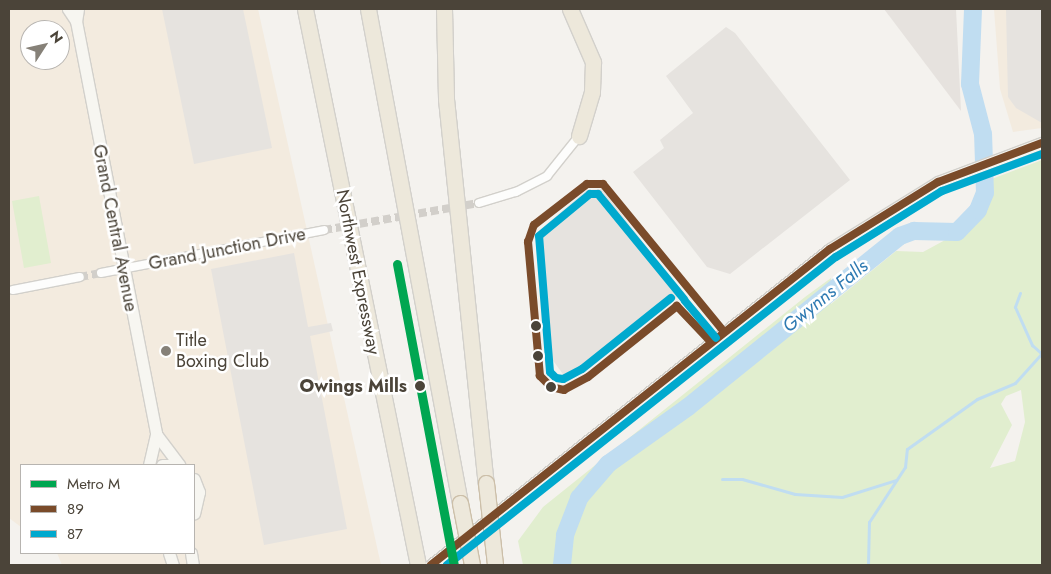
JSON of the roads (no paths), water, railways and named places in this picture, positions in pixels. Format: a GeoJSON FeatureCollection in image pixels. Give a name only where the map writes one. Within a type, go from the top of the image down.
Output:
{"type":"FeatureCollection","features":[{"type":"Feature","properties":{"kind":"highway","name":"Northwest Expressway"},"geometry":{"type":"LineString","coordinates":[[305,9],[418,565]]}},
{"type":"Feature","properties":{"kind":"highway"},"geometry":{"type":"LineString","coordinates":[[368,9],[472,565]]}},
{"type":"Feature","properties":{"kind":"highway"},"geometry":{"type":"LineString","coordinates":[[444,9],[448,118],[495,565]]}},
{"type":"Feature","properties":{"kind":"highway"},"geometry":{"type":"LineString","coordinates":[[570,9],[593,62],[591,98],[579,136]]}},
{"type":"Feature","properties":{"kind":"main road","name":"Grand Central Avenue"},"geometry":{"type":"LineString","coordinates":[[68,9],[76,21]]}},
{"type":"Feature","properties":{"kind":"main road","name":"Grand Central Avenue"},"geometry":{"type":"LineString","coordinates":[[78,9],[76,21],[122,269],[156,434],[149,464]]}},
{"type":"Feature","properties":{"kind":"main road"},"geometry":{"type":"LineString","coordinates":[[431,565],[830,249],[906,199],[963,170],[1005,154],[1042,143]]}},
{"type":"Feature","properties":{"kind":"main road","name":"Grand Central Avenue"},"geometry":{"type":"LineString","coordinates":[[156,434],[178,464]]}},
{"type":"Feature","properties":{"kind":"main road"},"geometry":{"type":"LineString","coordinates":[[195,482],[199,492],[195,509]]}},
{"type":"Feature","properties":{"kind":"street"},"geometry":{"type":"LineString","coordinates":[[480,203],[516,192],[547,176],[579,136]]}},
{"type":"Feature","properties":{"kind":"street","name":"Grand Junction Drive"},"geometry":{"type":"LineString","coordinates":[[101,273],[324,230]]}},
{"type":"Feature","properties":{"kind":"street"},"geometry":{"type":"LineString","coordinates":[[13,290],[80,277]]}},
{"type":"Feature","properties":{"kind":"water"},"geometry":{"type":"Polygon","coordinates":[[[579,499],[568,565],[553,565],[569,504],[579,499]]]}},
{"type":"Feature","properties":{"kind":"waterway","name":"Gwynns Falls"},"geometry":{"type":"LineString","coordinates":[[562,565],[565,535],[579,498],[608,464],[688,407],[900,236],[914,231],[957,232],[978,210],[985,193],[983,134],[970,84],[973,9]]}},
{"type":"Feature","properties":{"kind":"waterway"},"geometry":{"type":"LineString","coordinates":[[1020,293],[1015,307],[1032,345],[1042,354]]}},
{"type":"Feature","properties":{"kind":"waterway"},"geometry":{"type":"LineString","coordinates":[[868,565],[869,522],[905,467],[907,449],[977,399],[1015,383],[1042,353]]}},
{"type":"Feature","properties":{"kind":"waterway"},"geometry":{"type":"LineString","coordinates":[[722,479],[742,479],[795,494],[842,497],[896,480]]}},
{"type":"Feature","properties":{"kind":"tunnel"},"geometry":{"type":"LineString","coordinates":[[324,230],[479,203]]}},
{"type":"Feature","properties":{"kind":"tunnel"},"geometry":{"type":"LineString","coordinates":[[80,277],[101,273]]}},
{"type":"Feature","properties":{"kind":"metro line","name":"M"},"geometry":{"type":"LineString","coordinates":[[397,264],[454,565]]}},
{"type":"Feature","properties":{"kind":"place","name":"Title Boxing Club"},"geometry":{"type":"Point","coordinates":[166,351]}},
{"type":"Feature","properties":{"kind":"place","name":"Owings Mills"},"geometry":{"type":"Point","coordinates":[420,386]}}]}
